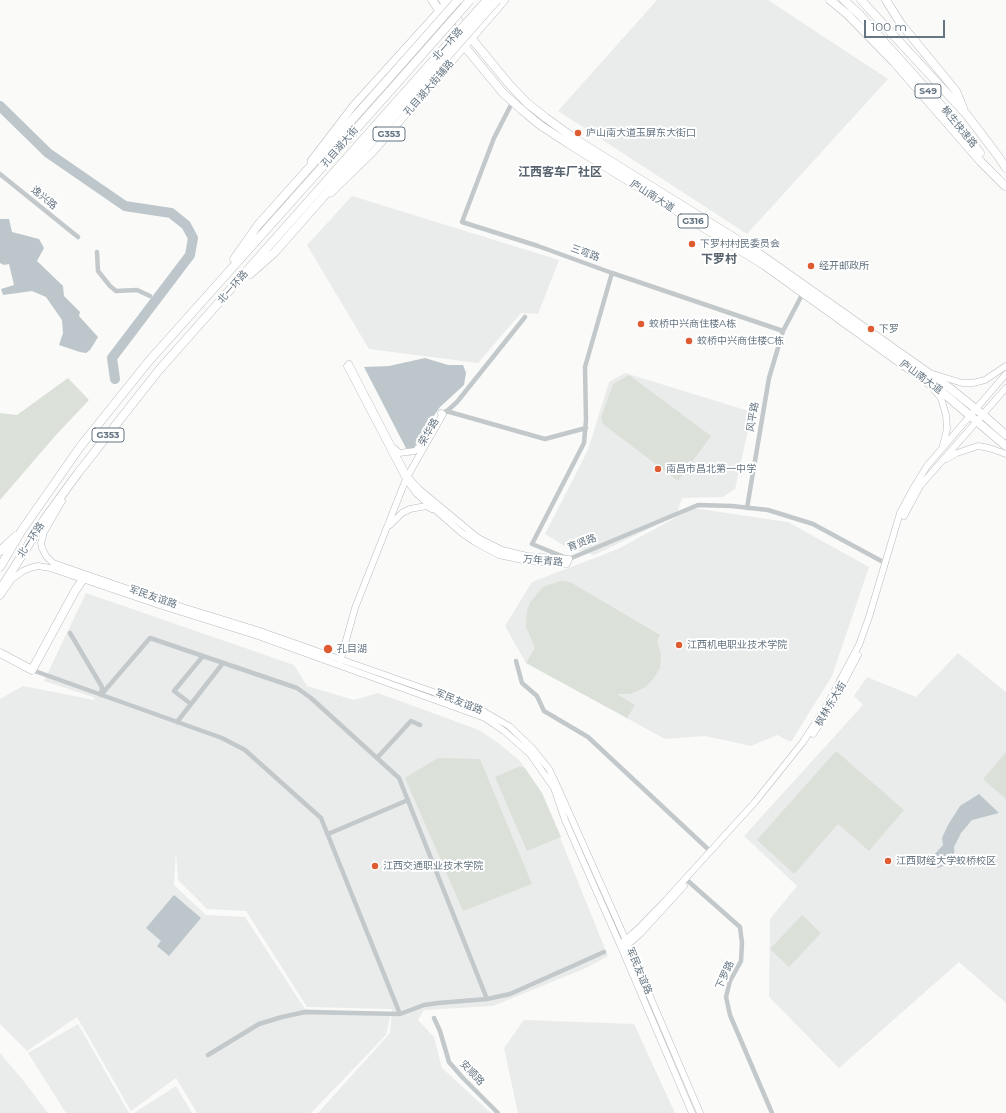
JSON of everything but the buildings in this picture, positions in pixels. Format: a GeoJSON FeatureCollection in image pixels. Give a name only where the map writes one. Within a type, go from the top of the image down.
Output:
{"type":"FeatureCollection","features":[{"type":"Feature","properties":{"kind":"highway","name":"庐山南大道"},"geometry":{"type":"LineString","coordinates":[[432,0],[465,47],[504,93],[540,125],[764,265],[927,376],[951,388],[976,414]]}},
{"type":"Feature","properties":{"kind":"highway"},"geometry":{"type":"LineString","coordinates":[[285,194],[458,0]]}},
{"type":"Feature","properties":{"kind":"highway","name":"孔目湖大街"},"geometry":{"type":"LineString","coordinates":[[210,293],[470,0]]}},
{"type":"Feature","properties":{"kind":"highway","name":"北一环路"},"geometry":{"type":"LineString","coordinates":[[0,590],[46,517],[78,473],[160,370],[402,102],[486,0]]}},
{"type":"Feature","properties":{"kind":"highway"},"geometry":{"type":"LineString","coordinates":[[300,223],[402,102],[497,0]]}},
{"type":"Feature","properties":{"kind":"highway"},"geometry":{"type":"LineString","coordinates":[[830,0],[848,14],[894,62],[981,162],[1006,186]]}},
{"type":"Feature","properties":{"kind":"highway","name":"枫生快速路"},"geometry":{"type":"LineString","coordinates":[[844,0],[860,15],[956,122],[1006,186]]}},
{"type":"Feature","properties":{"kind":"highway","name":"枫生快速路"},"geometry":{"type":"LineString","coordinates":[[861,0],[966,115],[1006,168]]}},
{"type":"Feature","properties":{"kind":"highway","name":"庐山南大道"},"geometry":{"type":"LineString","coordinates":[[446,1],[472,39],[509,84],[527,103],[546,118],[575,139],[754,250],[927,376]]}},
{"type":"Feature","properties":{"kind":"highway"},"geometry":{"type":"LineString","coordinates":[[887,2],[900,24],[956,91],[966,115]]}},
{"type":"Feature","properties":{"kind":"highway","name":"G353"},"geometry":{"type":"LineString","coordinates":[[210,293],[258,225],[285,194]]}},
{"type":"Feature","properties":{"kind":"highway","name":"G353"},"geometry":{"type":"LineString","coordinates":[[230,291],[274,253],[300,223]]}},
{"type":"Feature","properties":{"kind":"highway","name":"北一环路"},"geometry":{"type":"LineString","coordinates":[[0,568],[22,530],[80,447],[149,361],[210,293]]}},
{"type":"Feature","properties":{"kind":"highway","name":"G316"},"geometry":{"type":"LineString","coordinates":[[976,414],[1006,436]]}},
{"type":"Feature","properties":{"kind":"highway","name":"G316"},"geometry":{"type":"LineString","coordinates":[[976,414],[1006,446]]}},
{"type":"Feature","properties":{"kind":"highway"},"geometry":{"type":"LineString","coordinates":[[0,551],[22,530]]}},
{"type":"Feature","properties":{"kind":"highway"},"geometry":{"type":"LineString","coordinates":[[0,653],[32,670],[71,597],[85,576]]}},
{"type":"Feature","properties":{"kind":"main road","name":"孔目湖大街辅路"},"geometry":{"type":"LineString","coordinates":[[300,223],[373,152],[505,0]]}},
{"type":"Feature","properties":{"kind":"main road","name":"G353"},"geometry":{"type":"LineString","coordinates":[[285,194],[353,106],[439,11],[446,1]]}},
{"type":"Feature","properties":{"kind":"street","name":"三弯路"},"geometry":{"type":"LineString","coordinates":[[513,101],[494,138],[462,222],[538,246],[612,273],[783,331]]}},
{"type":"Feature","properties":{"kind":"street","name":"逸兴路"},"geometry":{"type":"LineString","coordinates":[[0,174],[78,237]]}},
{"type":"Feature","properties":{"kind":"street"},"geometry":{"type":"LineString","coordinates":[[96,252],[98,271],[116,291],[137,290],[150,296]]}},
{"type":"Feature","properties":{"kind":"street","name":"育贤路"},"geometry":{"type":"LineString","coordinates":[[612,273],[585,367],[586,428],[584,443],[532,544],[569,559],[698,505],[768,510],[813,524],[885,563]]}},
{"type":"Feature","properties":{"kind":"street"},"geometry":{"type":"LineString","coordinates":[[783,331],[804,293]]}},
{"type":"Feature","properties":{"kind":"street"},"geometry":{"type":"LineString","coordinates":[[445,413],[457,402],[524,318]]}},
{"type":"Feature","properties":{"kind":"street","name":"风平路"},"geometry":{"type":"LineString","coordinates":[[747,508],[769,378],[783,331]]}},
{"type":"Feature","properties":{"kind":"street","name":"万年青路"},"geometry":{"type":"LineString","coordinates":[[406,476],[349,364],[347,366],[406,476],[416,493],[475,542],[499,555],[527,560],[567,564],[569,559],[527,556],[502,550],[478,538],[419,489],[406,476]]}},
{"type":"Feature","properties":{"kind":"street"},"geometry":{"type":"LineString","coordinates":[[927,376],[962,383],[974,383],[985,380],[1006,366]]}},
{"type":"Feature","properties":{"kind":"street"},"geometry":{"type":"LineString","coordinates":[[976,414],[1006,374]]}},
{"type":"Feature","properties":{"kind":"street"},"geometry":{"type":"LineString","coordinates":[[927,376],[941,398],[946,415],[947,429],[942,448]]}},
{"type":"Feature","properties":{"kind":"street"},"geometry":{"type":"LineString","coordinates":[[976,414],[1006,388]]}},
{"type":"Feature","properties":{"kind":"street","name":"荣华路"},"geometry":{"type":"LineString","coordinates":[[338,662],[351,607],[406,476],[441,413],[445,413]]}},
{"type":"Feature","properties":{"kind":"street"},"geometry":{"type":"LineString","coordinates":[[445,413],[545,439],[586,428]]}},
{"type":"Feature","properties":{"kind":"street","name":"荣华路"},"geometry":{"type":"LineString","coordinates":[[338,662],[355,608],[406,476],[445,413]]}},
{"type":"Feature","properties":{"kind":"street","name":"枫林东大街"},"geometry":{"type":"LineString","coordinates":[[627,942],[755,802],[803,742],[826,705],[859,645],[869,617],[900,513],[927,466],[942,448],[976,414]]}},
{"type":"Feature","properties":{"kind":"street","name":"枫林东大街"},"geometry":{"type":"LineString","coordinates":[[621,946],[641,933],[757,804],[806,745],[830,708],[849,674],[865,639],[873,618],[904,514],[920,486],[941,462],[976,414]]}},
{"type":"Feature","properties":{"kind":"street"},"geometry":{"type":"LineString","coordinates":[[392,446],[399,452],[406,453],[415,451],[424,442]]}},
{"type":"Feature","properties":{"kind":"street"},"geometry":{"type":"LineString","coordinates":[[941,462],[957,453],[978,446],[1006,454]]}},
{"type":"Feature","properties":{"kind":"street"},"geometry":{"type":"LineString","coordinates":[[78,473],[44,532],[41,543],[46,556],[53,562],[85,576]]}},
{"type":"Feature","properties":{"kind":"street"},"geometry":{"type":"LineString","coordinates":[[387,527],[402,513],[410,508],[426,506],[436,510]]}},
{"type":"Feature","properties":{"kind":"street"},"geometry":{"type":"LineString","coordinates":[[0,596],[12,579],[30,568],[38,566],[85,576]]}},
{"type":"Feature","properties":{"kind":"street","name":"军民友谊路"},"geometry":{"type":"LineString","coordinates":[[85,576],[159,605],[476,707],[509,726],[532,748],[549,769],[627,942],[700,1113]]}},
{"type":"Feature","properties":{"kind":"street"},"geometry":{"type":"LineString","coordinates":[[70,633],[102,687],[101,695]]}},
{"type":"Feature","properties":{"kind":"street"},"geometry":{"type":"LineString","coordinates":[[101,695],[150,638],[297,688],[311,698],[399,778],[487,999]]}},
{"type":"Feature","properties":{"kind":"street"},"geometry":{"type":"LineString","coordinates":[[191,704],[174,691],[203,656]]}},
{"type":"Feature","properties":{"kind":"street"},"geometry":{"type":"LineString","coordinates":[[516,661],[522,683],[537,696],[544,712],[588,737],[710,851]]}},
{"type":"Feature","properties":{"kind":"street","name":"军民友谊路"},"geometry":{"type":"LineString","coordinates":[[338,662],[485,718],[504,731],[530,754],[554,788],[565,820],[621,946],[692,1113]]}},
{"type":"Feature","properties":{"kind":"street"},"geometry":{"type":"LineString","coordinates":[[177,722],[223,663]]}},
{"type":"Feature","properties":{"kind":"street"},"geometry":{"type":"LineString","coordinates":[[32,670],[222,738],[245,750],[321,818],[400,1014]]}},
{"type":"Feature","properties":{"kind":"street"},"geometry":{"type":"LineString","coordinates":[[377,758],[411,721],[420,726]]}},
{"type":"Feature","properties":{"kind":"street"},"geometry":{"type":"LineString","coordinates":[[328,834],[408,800]]}},
{"type":"Feature","properties":{"kind":"street","name":"下罗路"},"geometry":{"type":"LineString","coordinates":[[688,881],[740,927],[742,942],[741,961],[730,981],[726,997],[730,1015],[772,1113]]}},
{"type":"Feature","properties":{"kind":"street"},"geometry":{"type":"LineString","coordinates":[[208,1055],[259,1024],[282,1017],[305,1012],[400,1014],[438,1003],[487,999],[510,994],[604,952]]}},
{"type":"Feature","properties":{"kind":"street","name":"安顺路"},"geometry":{"type":"LineString","coordinates":[[434,1018],[440,1031],[449,1062],[498,1113]]}},
{"type":"Feature","properties":{"kind":"shaded area"},"geometry":{"type":"Polygon","coordinates":[[[657,0],[768,0],[888,79],[747,234],[558,111],[657,0]]]}},
{"type":"Feature","properties":{"kind":"shaded area"},"geometry":{"type":"Polygon","coordinates":[[[352,196],[559,260],[538,314],[521,313],[478,363],[369,349],[307,245],[352,196]]]}},
{"type":"Feature","properties":{"kind":"shaded area"},"geometry":{"type":"Polygon","coordinates":[[[0,219],[9,219],[12,232],[39,239],[44,248],[37,261],[63,286],[64,296],[80,312],[79,316],[98,337],[90,350],[86,353],[59,345],[63,333],[62,320],[46,297],[32,291],[3,295],[1,289],[14,285],[9,264],[4,265],[0,263],[0,219]]]}},
{"type":"Feature","properties":{"kind":"shaded area"},"geometry":{"type":"Polygon","coordinates":[[[425,358],[448,365],[463,365],[466,373],[464,385],[440,407],[421,434],[410,456],[364,367],[389,366],[425,358]]]}},
{"type":"Feature","properties":{"kind":"shaded area","name":"南昌市昌北第一中学"},"geometry":{"type":"Polygon","coordinates":[[[625,373],[752,412],[735,489],[723,497],[682,498],[676,516],[594,555],[568,548],[545,534],[588,450],[609,382],[625,373]]]}},
{"type":"Feature","properties":{"kind":"shaded area"},"geometry":{"type":"Polygon","coordinates":[[[629,375],[711,436],[678,481],[603,424],[601,418],[613,384],[629,375]]]}},
{"type":"Feature","properties":{"kind":"shaded area"},"geometry":{"type":"Polygon","coordinates":[[[68,378],[89,400],[56,435],[0,500],[0,413],[17,415],[68,378]]]}},
{"type":"Feature","properties":{"kind":"shaded area","name":"江西机电职业技术学院"},"geometry":{"type":"Polygon","coordinates":[[[693,508],[788,522],[869,567],[832,676],[791,742],[777,735],[751,746],[705,736],[665,739],[526,663],[505,626],[532,582],[618,549],[693,508]]]}},
{"type":"Feature","properties":{"kind":"shaded area"},"geometry":{"type":"Polygon","coordinates":[[[560,581],[570,582],[660,635],[657,642],[661,654],[660,668],[653,679],[646,687],[631,694],[617,694],[635,705],[627,718],[526,663],[535,648],[526,627],[527,610],[531,601],[543,587],[560,581]]]}},
{"type":"Feature","properties":{"kind":"shaded area","name":"江西交通职业技术学院"},"geometry":{"type":"Polygon","coordinates":[[[86,593],[294,665],[307,686],[354,700],[378,693],[479,730],[497,742],[520,761],[542,793],[608,956],[586,968],[493,1006],[424,1010],[418,1020],[434,1037],[442,1068],[491,1113],[318,1113],[390,1033],[392,1009],[307,1007],[246,911],[207,909],[178,880],[176,851],[174,885],[206,915],[245,917],[305,1009],[391,1013],[386,1035],[311,1113],[197,1113],[176,1078],[131,1111],[77,1017],[27,1051],[0,1024],[0,699],[23,686],[95,700],[93,697],[44,681],[86,593]]]}},
{"type":"Feature","properties":{"kind":"shaded area","name":"江西财经大学蛟桥校区"},"geometry":{"type":"Polygon","coordinates":[[[958,653],[1006,692],[1006,1003],[959,962],[839,1068],[769,997],[770,919],[797,886],[744,836],[863,705],[854,696],[867,677],[916,697],[958,653]]]}},
{"type":"Feature","properties":{"kind":"shaded area"},"geometry":{"type":"Polygon","coordinates":[[[836,751],[904,810],[869,851],[838,824],[794,874],[757,840],[836,751]]]}},
{"type":"Feature","properties":{"kind":"shaded area"},"geometry":{"type":"Polygon","coordinates":[[[1006,752],[1006,799],[983,779],[1006,752]]]}},
{"type":"Feature","properties":{"kind":"shaded area"},"geometry":{"type":"Polygon","coordinates":[[[438,758],[480,759],[532,884],[463,911],[405,778],[438,758]]]}},
{"type":"Feature","properties":{"kind":"shaded area"},"geometry":{"type":"Polygon","coordinates":[[[518,767],[524,767],[542,793],[561,837],[527,851],[495,777],[518,767]]]}},
{"type":"Feature","properties":{"kind":"shaded area"},"geometry":{"type":"Polygon","coordinates":[[[979,794],[999,813],[972,820],[961,833],[954,847],[955,861],[938,868],[931,863],[934,855],[943,845],[942,838],[948,825],[960,806],[979,794]]]}},
{"type":"Feature","properties":{"kind":"shaded area"},"geometry":{"type":"Polygon","coordinates":[[[174,895],[201,918],[169,956],[157,946],[161,941],[146,928],[174,895]]]}},
{"type":"Feature","properties":{"kind":"shaded area"},"geometry":{"type":"Polygon","coordinates":[[[802,915],[821,933],[789,967],[770,949],[802,915]]]}},
{"type":"Feature","properties":{"kind":"shaded area"},"geometry":{"type":"Polygon","coordinates":[[[524,1020],[634,1024],[675,1113],[518,1113],[504,1048],[524,1020]]]}},
{"type":"Feature","properties":{"kind":"shaded area"},"geometry":{"type":"Polygon","coordinates":[[[78,1024],[129,1113],[66,1113],[28,1053],[78,1024]]]}},
{"type":"Feature","properties":{"kind":"shaded area"},"geometry":{"type":"Polygon","coordinates":[[[0,1053],[22,1079],[48,1113],[0,1113],[0,1053]]]}},
{"type":"Feature","properties":{"kind":"shaded area"},"geometry":{"type":"Polygon","coordinates":[[[176,1086],[192,1113],[134,1113],[176,1086]]]}},
{"type":"Feature","properties":{"kind":"waterway"},"geometry":{"type":"LineString","coordinates":[[0,106],[48,153],[125,206],[171,213],[186,225],[193,238],[190,255],[112,358],[115,379]]}},
{"type":"Feature","properties":{"kind":"place","name":"庐山南大道玉屏东大街口"},"geometry":{"type":"Point","coordinates":[578,133]}},
{"type":"Feature","properties":{"kind":"place","name":"下罗村村民委员会"},"geometry":{"type":"Point","coordinates":[692,244]}},
{"type":"Feature","properties":{"kind":"place","name":"经开邮政所"},"geometry":{"type":"Point","coordinates":[811,266]}},
{"type":"Feature","properties":{"kind":"place","name":"蛟桥中兴商住楼A栋"},"geometry":{"type":"Point","coordinates":[641,324]}},
{"type":"Feature","properties":{"kind":"place","name":"下罗"},"geometry":{"type":"Point","coordinates":[871,329]}},
{"type":"Feature","properties":{"kind":"place","name":"蛟桥中兴商住楼C栋"},"geometry":{"type":"Point","coordinates":[689,341]}},
{"type":"Feature","properties":{"kind":"place","name":"南昌市昌北第一中学"},"geometry":{"type":"Point","coordinates":[658,469]}},
{"type":"Feature","properties":{"kind":"place","name":"江西机电职业技术学院"},"geometry":{"type":"Point","coordinates":[679,645]}},
{"type":"Feature","properties":{"kind":"place","name":"孔目湖"},"geometry":{"type":"Point","coordinates":[328,649]}},
{"type":"Feature","properties":{"kind":"place","name":"江西财经大学蛟桥校区"},"geometry":{"type":"Point","coordinates":[888,861]}},
{"type":"Feature","properties":{"kind":"place","name":"江西交通职业技术学院"},"geometry":{"type":"Point","coordinates":[375,866]}},
{"type":"Feature","properties":{"kind":"district","name":"江西客车厂社区"},"geometry":{"type":"Point","coordinates":[560,172]}},
{"type":"Feature","properties":{"kind":"district","name":"下罗村"},"geometry":{"type":"Point","coordinates":[719,259]}}]}
